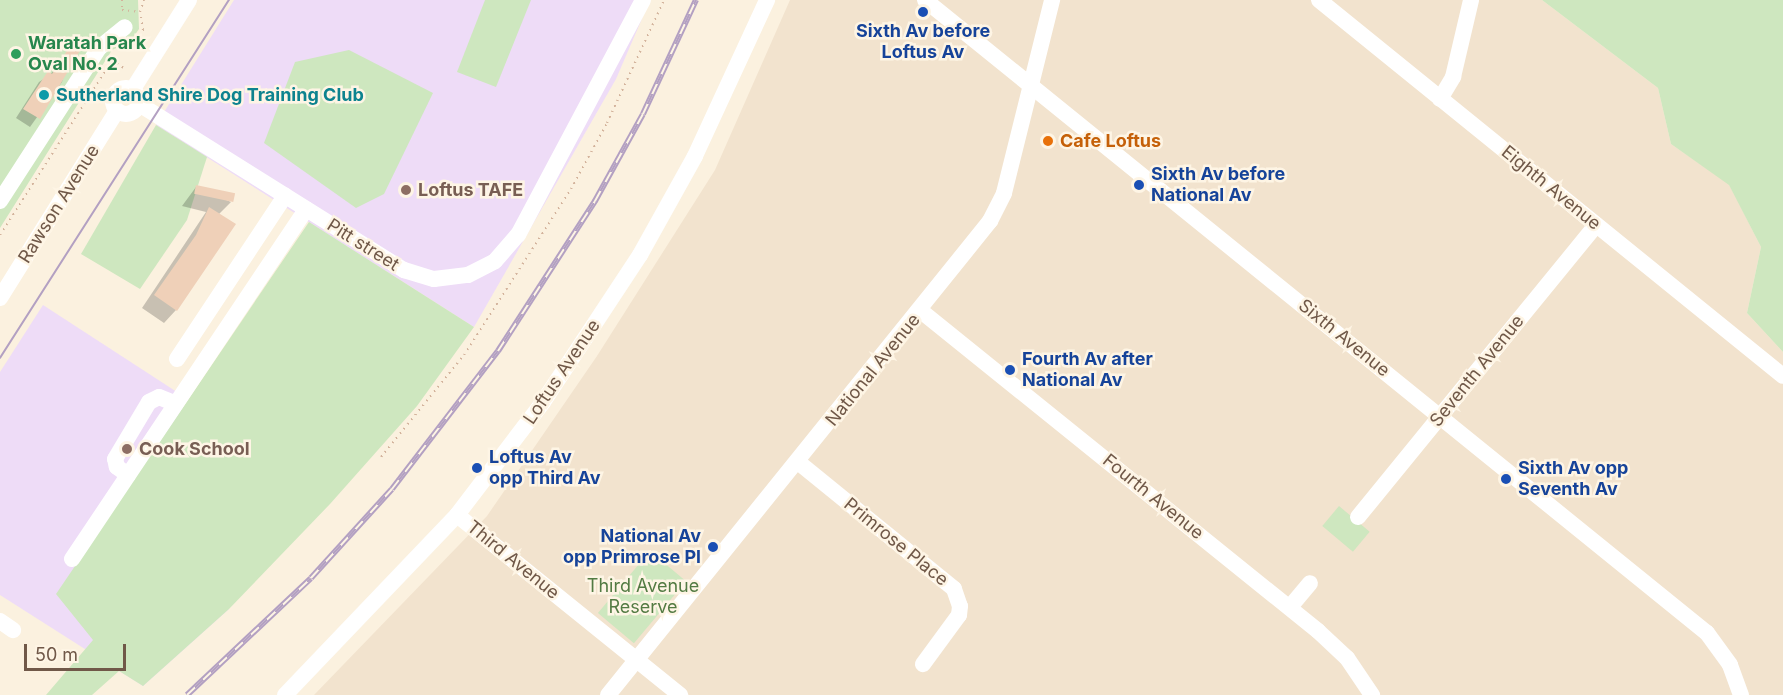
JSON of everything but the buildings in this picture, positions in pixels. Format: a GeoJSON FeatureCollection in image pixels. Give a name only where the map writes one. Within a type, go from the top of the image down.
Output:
{"type":"FeatureCollection","features":[{"type":"Feature","properties":{"kind":"street"},"geometry":{"type":"LineString","coordinates":[[136,97],[123,87],[114,94],[113,104],[117,111],[129,114],[189,0]]}},
{"type":"Feature","properties":{"kind":"street","name":"Pitt street"},"geometry":{"type":"LineString","coordinates":[[136,97],[285,196],[404,270],[434,279],[468,275],[495,261],[518,235],[643,0]]}},
{"type":"Feature","properties":{"kind":"street","name":"Loftus Avenue"},"geometry":{"type":"LineString","coordinates":[[285,695],[342,640],[457,515],[543,402],[640,255],[695,156],[767,0]]}},
{"type":"Feature","properties":{"kind":"street","name":"Sixth Avenue"},"geometry":{"type":"LineString","coordinates":[[925,0],[1707,633],[1730,665],[1741,695]]}},
{"type":"Feature","properties":{"kind":"street","name":"National Avenue"},"geometry":{"type":"LineString","coordinates":[[608,695],[921,311],[984,229],[1004,193],[1052,0]]}},
{"type":"Feature","properties":{"kind":"street","name":"Eighth Avenue"},"geometry":{"type":"LineString","coordinates":[[1319,0],[1783,376]]}},
{"type":"Feature","properties":{"kind":"street"},"geometry":{"type":"LineString","coordinates":[[1440,99],[1453,77],[1471,0]]}},
{"type":"Feature","properties":{"kind":"street"},"geometry":{"type":"LineString","coordinates":[[0,201],[99,48],[125,27]]}},
{"type":"Feature","properties":{"kind":"street","name":"Rawson Avenue"},"geometry":{"type":"LineString","coordinates":[[0,298],[117,111]]}},
{"type":"Feature","properties":{"kind":"street"},"geometry":{"type":"LineString","coordinates":[[177,359],[285,196]]}},
{"type":"Feature","properties":{"kind":"street"},"geometry":{"type":"LineString","coordinates":[[72,559],[306,209]]}},
{"type":"Feature","properties":{"kind":"street","name":"Seventh Avenue"},"geometry":{"type":"LineString","coordinates":[[1358,517],[1596,225]]}},
{"type":"Feature","properties":{"kind":"street","name":"Fourth Avenue"},"geometry":{"type":"LineString","coordinates":[[921,311],[1290,608],[1347,658],[1372,695]]}},
{"type":"Feature","properties":{"kind":"street"},"geometry":{"type":"LineString","coordinates":[[128,475],[117,467],[116,459],[149,402],[159,397],[176,404]]}},
{"type":"Feature","properties":{"kind":"street","name":"Primrose Place"},"geometry":{"type":"LineString","coordinates":[[798,462],[954,588],[960,606],[959,615],[923,664]]}},
{"type":"Feature","properties":{"kind":"street","name":"Third Avenue"},"geometry":{"type":"LineString","coordinates":[[457,515],[680,695]]}},
{"type":"Feature","properties":{"kind":"street"},"geometry":{"type":"LineString","coordinates":[[1290,608],[1310,583]]}},
{"type":"Feature","properties":{"kind":"path"},"geometry":{"type":"LineString","coordinates":[[122,0],[122,10],[140,12]]}},
{"type":"Feature","properties":{"kind":"path"},"geometry":{"type":"LineString","coordinates":[[122,48],[132,45],[143,30],[140,12],[144,0]]}},
{"type":"Feature","properties":{"kind":"path","name":"Rawson Avenue"},"geometry":{"type":"LineString","coordinates":[[0,235],[117,52]]}},
{"type":"Feature","properties":{"kind":"path"},"geometry":{"type":"LineString","coordinates":[[112,60],[124,68]]}},
{"type":"Feature","properties":{"kind":"shaded area","name":"Loftus TAFE"},"geometry":{"type":"Polygon","coordinates":[[[234,0],[650,0],[616,79],[474,327],[156,125],[234,0]]]}},
{"type":"Feature","properties":{"kind":"shaded area"},"geometry":{"type":"Polygon","coordinates":[[[790,0],[1542,0],[1658,88],[1671,144],[1729,184],[1761,247],[1747,313],[1783,352],[1783,695],[314,695],[487,516],[597,356],[715,170],[790,0]]]}},
{"type":"Feature","properties":{"kind":"shaded area","name":"Cook School"},"geometry":{"type":"Polygon","coordinates":[[[43,305],[180,394],[229,609],[143,686],[0,595],[0,372],[43,305]]]}},
{"type":"Feature","properties":{"kind":"green space"},"geometry":{"type":"Polygon","coordinates":[[[0,0],[138,0],[139,29],[130,42],[112,50],[0,228],[0,0]]]}},
{"type":"Feature","properties":{"kind":"green space"},"geometry":{"type":"Polygon","coordinates":[[[485,0],[531,0],[496,87],[457,72],[485,0]]]}},
{"type":"Feature","properties":{"kind":"green space"},"geometry":{"type":"Polygon","coordinates":[[[1542,0],[1783,0],[1783,352],[1747,313],[1761,247],[1729,185],[1671,144],[1658,88],[1542,0]]]}},
{"type":"Feature","properties":{"kind":"green space"},"geometry":{"type":"Polygon","coordinates":[[[349,50],[433,93],[384,194],[356,208],[264,143],[295,62],[349,50]]]}},
{"type":"Feature","properties":{"kind":"green space"},"geometry":{"type":"Polygon","coordinates":[[[156,125],[207,157],[187,220],[140,289],[81,254],[156,125]]]}},
{"type":"Feature","properties":{"kind":"green space"},"geometry":{"type":"Polygon","coordinates":[[[309,222],[474,327],[417,406],[330,504],[229,609],[143,686],[119,671],[92,695],[46,695],[93,640],[56,594],[309,222]]]}},
{"type":"Feature","properties":{"kind":"green space"},"geometry":{"type":"Polygon","coordinates":[[[1339,506],[1370,532],[1353,552],[1322,526],[1339,506]]]}},
{"type":"Feature","properties":{"kind":"green space","name":"Third Avenue Reserve"},"geometry":{"type":"Polygon","coordinates":[[[650,551],[686,581],[634,643],[598,613],[650,551]]]}},
{"type":"Feature","properties":{"kind":"tram line"},"geometry":{"type":"LineString","coordinates":[[0,358],[229,0]]}},
{"type":"Feature","properties":{"kind":"railway"},"geometry":{"type":"LineString","coordinates":[[187,695],[311,578],[392,489],[498,351],[595,201],[643,114],[696,0]]}},
{"type":"Feature","properties":{"kind":"place","name":"Sixth Av before Loftus Av"},"geometry":{"type":"Point","coordinates":[923,12]}},
{"type":"Feature","properties":{"kind":"place","name":"Waratah Park Oval No. 2"},"geometry":{"type":"Point","coordinates":[16,54]}},
{"type":"Feature","properties":{"kind":"place","name":"Sutherland Shire Dog Training Club"},"geometry":{"type":"Point","coordinates":[44,95]}},
{"type":"Feature","properties":{"kind":"place","name":"Cafe Loftus"},"geometry":{"type":"Point","coordinates":[1048,141]}},
{"type":"Feature","properties":{"kind":"place","name":"Sixth Av before National Av"},"geometry":{"type":"Point","coordinates":[1139,185]}},
{"type":"Feature","properties":{"kind":"place","name":"Loftus TAFE"},"geometry":{"type":"Point","coordinates":[406,190]}},
{"type":"Feature","properties":{"kind":"place","name":"Fourth Av after National Av"},"geometry":{"type":"Point","coordinates":[1010,370]}},
{"type":"Feature","properties":{"kind":"place","name":"Cook School"},"geometry":{"type":"Point","coordinates":[127,449]}},
{"type":"Feature","properties":{"kind":"place","name":"Loftus Av opp Third Av"},"geometry":{"type":"Point","coordinates":[477,468]}},
{"type":"Feature","properties":{"kind":"place","name":"Sixth Av opp Seventh Av"},"geometry":{"type":"Point","coordinates":[1506,479]}},
{"type":"Feature","properties":{"kind":"place","name":"National Av opp Primrose Pl"},"geometry":{"type":"Point","coordinates":[713,547]}}]}
